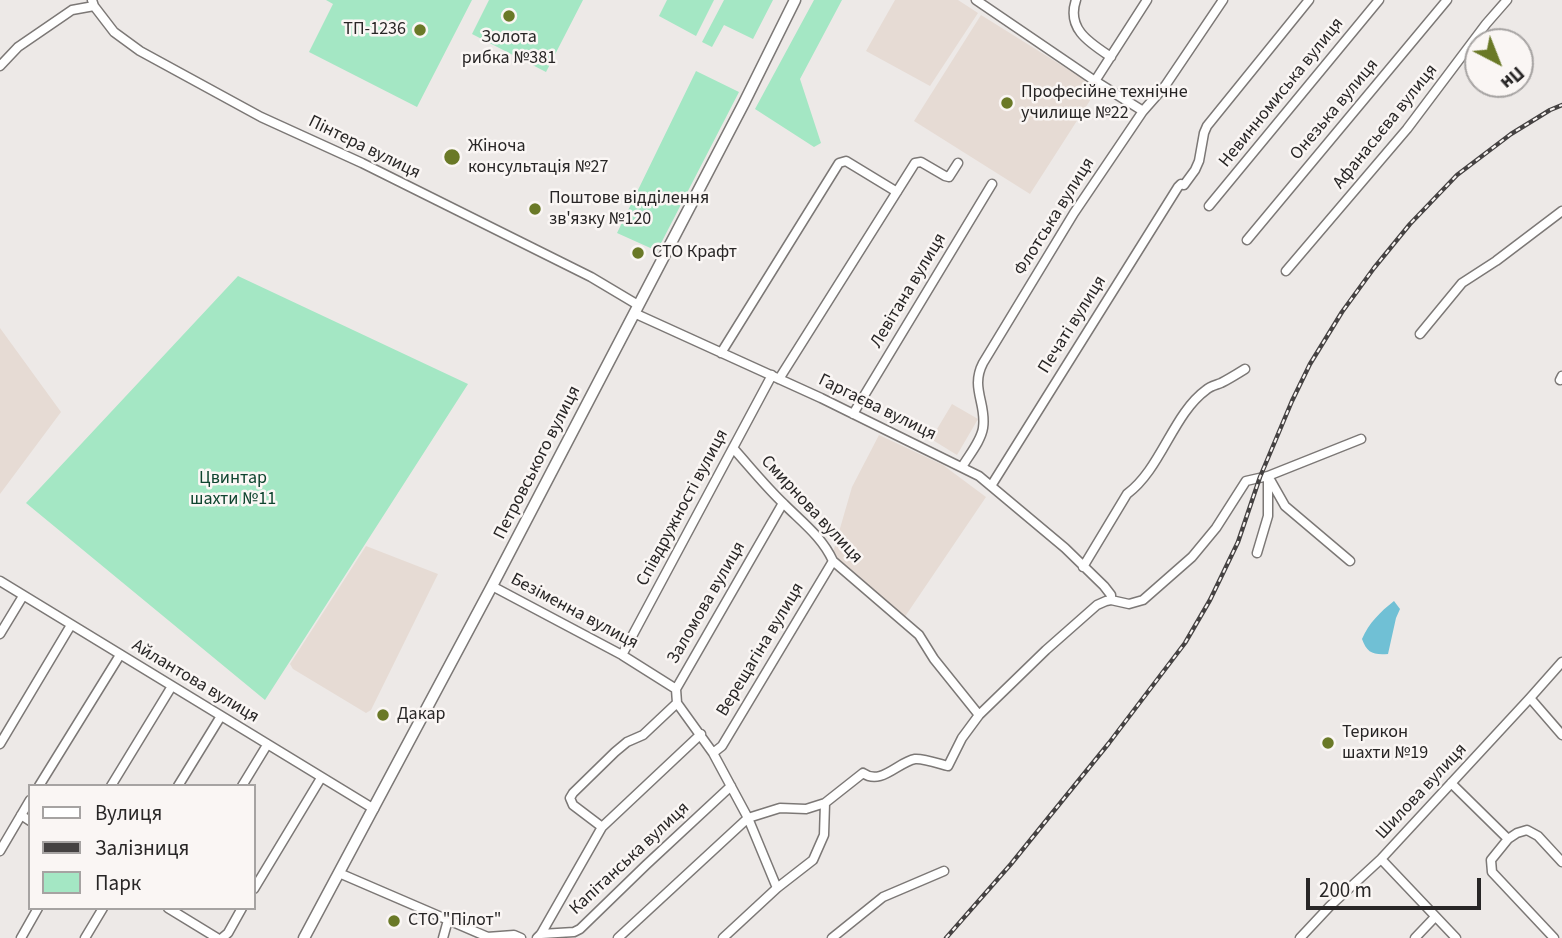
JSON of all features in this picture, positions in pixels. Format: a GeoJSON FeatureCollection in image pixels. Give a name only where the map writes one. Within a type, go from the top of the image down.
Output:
{"type":"FeatureCollection","features":[{"type":"Feature","properties":{"kind":"main road","name":"Петровського вулиця"},"geometry":{"type":"LineString","coordinates":[[304,938],[492,586],[795,0]]}},
{"type":"Feature","properties":{"kind":"street"},"geometry":{"type":"LineString","coordinates":[[976,0],[1094,81],[1143,111]]}},
{"type":"Feature","properties":{"kind":"street"},"geometry":{"type":"LineString","coordinates":[[1076,0],[1073,8],[1079,31],[1111,57]]}},
{"type":"Feature","properties":{"kind":"street"},"geometry":{"type":"LineString","coordinates":[[1094,81],[1147,0]]}},
{"type":"Feature","properties":{"kind":"street","name":"Флотська вулиця"},"geometry":{"type":"LineString","coordinates":[[962,467],[984,425],[977,388],[979,370],[1074,213],[1223,0]]}},
{"type":"Feature","properties":{"kind":"street","name":"Печаті вулиця"},"geometry":{"type":"LineString","coordinates":[[991,486],[1178,187],[1184,185],[1195,170],[1207,126],[1310,0]]}},
{"type":"Feature","properties":{"kind":"street","name":"Невинномиська вулиця"},"geometry":{"type":"LineString","coordinates":[[1209,206],[1379,0]]}},
{"type":"Feature","properties":{"kind":"street","name":"Онезька вулиця"},"geometry":{"type":"LineString","coordinates":[[1247,240],[1447,0]]}},
{"type":"Feature","properties":{"kind":"street","name":"Афанасьєва вулиця"},"geometry":{"type":"LineString","coordinates":[[1286,271],[1407,129],[1507,0]]}},
{"type":"Feature","properties":{"kind":"street","name":"Пінтера вулиця"},"geometry":{"type":"LineString","coordinates":[[93,3],[114,32],[153,58],[261,117],[362,163],[591,278],[636,309]]}},
{"type":"Feature","properties":{"kind":"street"},"geometry":{"type":"LineString","coordinates":[[0,66],[18,47],[72,10],[93,3]]}},
{"type":"Feature","properties":{"kind":"street"},"geometry":{"type":"LineString","coordinates":[[721,354],[839,163],[846,161],[897,192]]}},
{"type":"Feature","properties":{"kind":"street","name":"Співдружності вулиця"},"geometry":{"type":"LineString","coordinates":[[622,654],[733,448],[775,377],[897,192],[918,162],[948,177],[958,163]]}},
{"type":"Feature","properties":{"kind":"street","name":"Левітана вулиця"},"geometry":{"type":"LineString","coordinates":[[853,414],[992,184]]}},
{"type":"Feature","properties":{"kind":"street"},"geometry":{"type":"LineString","coordinates":[[1420,334],[1462,283],[1562,211]]}},
{"type":"Feature","properties":{"kind":"street","name":"Гаргаєва вулиця"},"geometry":{"type":"LineString","coordinates":[[636,309],[721,354],[775,377],[979,476],[1065,548],[1104,586],[1111,595],[1111,600]]}},
{"type":"Feature","properties":{"kind":"street"},"geometry":{"type":"LineString","coordinates":[[1083,567],[1127,494],[1147,473],[1189,408],[1207,388],[1245,369]]}},
{"type":"Feature","properties":{"kind":"street"},"geometry":{"type":"LineString","coordinates":[[618,938],[748,818],[780,808],[806,809],[825,803],[863,773],[870,777],[879,776],[915,759],[948,766],[962,738],[979,715],[1087,614],[1106,601],[1129,604],[1143,600],[1192,557],[1216,528],[1246,481],[1268,476],[1361,439]]}},
{"type":"Feature","properties":{"kind":"street","name":"Смирнова вулиця"},"geometry":{"type":"LineString","coordinates":[[733,448],[783,503],[814,532],[834,561],[919,635],[934,659],[979,715]]}},
{"type":"Feature","properties":{"kind":"street"},"geometry":{"type":"LineString","coordinates":[[1257,553],[1268,516],[1268,476]]}},
{"type":"Feature","properties":{"kind":"street"},"geometry":{"type":"LineString","coordinates":[[1268,476],[1285,506],[1350,561]]}},
{"type":"Feature","properties":{"kind":"street","name":"Заломова вулиця"},"geometry":{"type":"LineString","coordinates":[[677,703],[676,689],[783,503]]}},
{"type":"Feature","properties":{"kind":"street","name":"Верещагіна вулиця"},"geometry":{"type":"LineString","coordinates":[[713,753],[722,746],[834,561]]}},
{"type":"Feature","properties":{"kind":"street","name":"Айлантова вулиця"},"geometry":{"type":"LineString","coordinates":[[0,581],[374,809]]}},
{"type":"Feature","properties":{"kind":"street","name":"Безіменна вулиця"},"geometry":{"type":"LineString","coordinates":[[492,586],[622,654],[676,689]]}},
{"type":"Feature","properties":{"kind":"street"},"geometry":{"type":"LineString","coordinates":[[0,634],[23,596]]}},
{"type":"Feature","properties":{"kind":"street"},"geometry":{"type":"LineString","coordinates":[[0,744],[71,625]]}},
{"type":"Feature","properties":{"kind":"street"},"geometry":{"type":"LineString","coordinates":[[40,784],[120,655]]}},
{"type":"Feature","properties":{"kind":"street","name":"Шилова вулиця"},"geometry":{"type":"LineString","coordinates":[[1300,938],[1381,859],[1562,662]]}},
{"type":"Feature","properties":{"kind":"street"},"geometry":{"type":"LineString","coordinates":[[112,784],[172,686]]}},
{"type":"Feature","properties":{"kind":"street"},"geometry":{"type":"LineString","coordinates":[[1530,698],[1562,734]]}},
{"type":"Feature","properties":{"kind":"street"},"geometry":{"type":"LineString","coordinates":[[602,827],[573,805],[570,798],[573,793],[615,752],[627,742],[643,735],[677,703],[713,753],[748,818],[777,888]]}},
{"type":"Feature","properties":{"kind":"street"},"geometry":{"type":"LineString","coordinates":[[179,784],[221,716]]}},
{"type":"Feature","properties":{"kind":"street"},"geometry":{"type":"LineString","coordinates":[[539,936],[602,827],[701,734]]}},
{"type":"Feature","properties":{"kind":"street"},"geometry":{"type":"LineString","coordinates":[[243,784],[267,745]]}},
{"type":"Feature","properties":{"kind":"street"},"geometry":{"type":"LineString","coordinates":[[256,887],[321,778]]}},
{"type":"Feature","properties":{"kind":"street"},"geometry":{"type":"LineString","coordinates":[[1451,783],[1508,839]]}},
{"type":"Feature","properties":{"kind":"street","name":"Капітанська вулиця"},"geometry":{"type":"LineString","coordinates":[[539,936],[580,929],[730,786]]}},
{"type":"Feature","properties":{"kind":"street"},"geometry":{"type":"LineString","coordinates":[[0,851],[28,803]]}},
{"type":"Feature","properties":{"kind":"street"},"geometry":{"type":"LineString","coordinates":[[723,938],[777,888],[813,860],[824,835],[825,803]]}},
{"type":"Feature","properties":{"kind":"street"},"geometry":{"type":"LineString","coordinates":[[21,815],[28,820]]}},
{"type":"Feature","properties":{"kind":"street"},"geometry":{"type":"LineString","coordinates":[[1554,938],[1492,872],[1491,860],[1508,839],[1527,830],[1538,836],[1562,862]]}},
{"type":"Feature","properties":{"kind":"street"},"geometry":{"type":"LineString","coordinates":[[1381,859],[1456,938]]}},
{"type":"Feature","properties":{"kind":"street"},"geometry":{"type":"LineString","coordinates":[[832,938],[883,897],[944,871]]}},
{"type":"Feature","properties":{"kind":"street"},"geometry":{"type":"LineString","coordinates":[[339,873],[488,937],[514,935],[521,938]]}},
{"type":"Feature","properties":{"kind":"street"},"geometry":{"type":"LineString","coordinates":[[21,938],[37,910]]}},
{"type":"Feature","properties":{"kind":"street"},"geometry":{"type":"LineString","coordinates":[[85,938],[102,910]]}},
{"type":"Feature","properties":{"kind":"street"},"geometry":{"type":"LineString","coordinates":[[171,910],[219,938],[228,933],[241,910]]}},
{"type":"Feature","properties":{"kind":"street"},"geometry":{"type":"LineString","coordinates":[[1415,938],[1436,916]]}},
{"type":"Feature","properties":{"kind":"street"},"geometry":{"type":"LineString","coordinates":[[443,938],[448,920]]}},
{"type":"Feature","properties":{"kind":"shaded area"},"geometry":{"type":"Polygon","coordinates":[[[895,0],[958,0],[978,13],[930,86],[866,51],[895,0]]]}},
{"type":"Feature","properties":{"kind":"shaded area","name":"Професійне технічне училище №22"},"geometry":{"type":"Polygon","coordinates":[[[981,15],[1098,88],[1030,194],[914,121],[981,15]]]}},
{"type":"Feature","properties":{"kind":"shaded area"},"geometry":{"type":"Polygon","coordinates":[[[0,328],[61,412],[0,494],[0,328]]]}},
{"type":"Feature","properties":{"kind":"shaded area"},"geometry":{"type":"Polygon","coordinates":[[[952,404],[978,419],[957,455],[931,439],[952,404]]]}},
{"type":"Feature","properties":{"kind":"shaded area"},"geometry":{"type":"Polygon","coordinates":[[[879,435],[943,465],[986,497],[902,621],[832,556],[852,487],[879,435]]]}},
{"type":"Feature","properties":{"kind":"shaded area"},"geometry":{"type":"Polygon","coordinates":[[[366,546],[438,574],[371,710],[366,713],[293,669],[290,664],[366,546]]]}},
{"type":"Feature","properties":{"kind":"green space"},"geometry":{"type":"Polygon","coordinates":[[[326,0],[472,0],[417,107],[309,52],[333,4],[326,0]]]}},
{"type":"Feature","properties":{"kind":"green space"},"geometry":{"type":"Polygon","coordinates":[[[489,0],[583,0],[546,72],[472,34],[489,0]]]}},
{"type":"Feature","properties":{"kind":"green space"},"geometry":{"type":"Polygon","coordinates":[[[667,0],[714,0],[696,36],[659,16],[667,0]]]}},
{"type":"Feature","properties":{"kind":"green space"},"geometry":{"type":"Polygon","coordinates":[[[724,0],[773,0],[753,39],[724,25],[712,47],[702,42],[724,0]]]}},
{"type":"Feature","properties":{"kind":"green space"},"geometry":{"type":"Polygon","coordinates":[[[814,0],[842,0],[800,79],[821,143],[814,147],[755,109],[814,0]]]}},
{"type":"Feature","properties":{"kind":"green space"},"geometry":{"type":"Polygon","coordinates":[[[696,71],[739,92],[657,251],[617,233],[696,71]]]}},
{"type":"Feature","properties":{"kind":"green space","name":"Цвинтар шахти №11"},"geometry":{"type":"Polygon","coordinates":[[[238,276],[468,384],[265,700],[26,503],[238,276]]]}},
{"type":"Feature","properties":{"kind":"water"},"geometry":{"type":"Polygon","coordinates":[[[1394,601],[1400,609],[1388,654],[1371,652],[1362,639],[1375,618],[1394,601]]]}},
{"type":"Feature","properties":{"kind":"railway"},"geometry":{"type":"LineString","coordinates":[[946,938],[1011,864],[1109,743],[1185,643],[1210,600],[1238,542],[1260,477],[1310,364],[1342,312],[1374,268],[1410,224],[1457,175],[1511,134],[1562,105]]}},
{"type":"Feature","properties":{"kind":"place","name":"Золота рибка №381"},"geometry":{"type":"Point","coordinates":[509,16]}},
{"type":"Feature","properties":{"kind":"place","name":"ТП-1236"},"geometry":{"type":"Point","coordinates":[420,30]}},
{"type":"Feature","properties":{"kind":"place","name":"Професійне технічне училище №22"},"geometry":{"type":"Point","coordinates":[1007,103]}},
{"type":"Feature","properties":{"kind":"place","name":"Жіноча консультація №27"},"geometry":{"type":"Point","coordinates":[452,157]}},
{"type":"Feature","properties":{"kind":"place","name":"Поштове відділення зв'язку №120"},"geometry":{"type":"Point","coordinates":[535,209]}},
{"type":"Feature","properties":{"kind":"place","name":"СТО Крафт"},"geometry":{"type":"Point","coordinates":[638,253]}},
{"type":"Feature","properties":{"kind":"place","name":"Дакар"},"geometry":{"type":"Point","coordinates":[383,715]}},
{"type":"Feature","properties":{"kind":"place","name":"Терикон шахти №19"},"geometry":{"type":"Point","coordinates":[1328,743]}},
{"type":"Feature","properties":{"kind":"place","name":"СТО \"Пілот\""},"geometry":{"type":"Point","coordinates":[394,921]}}]}
